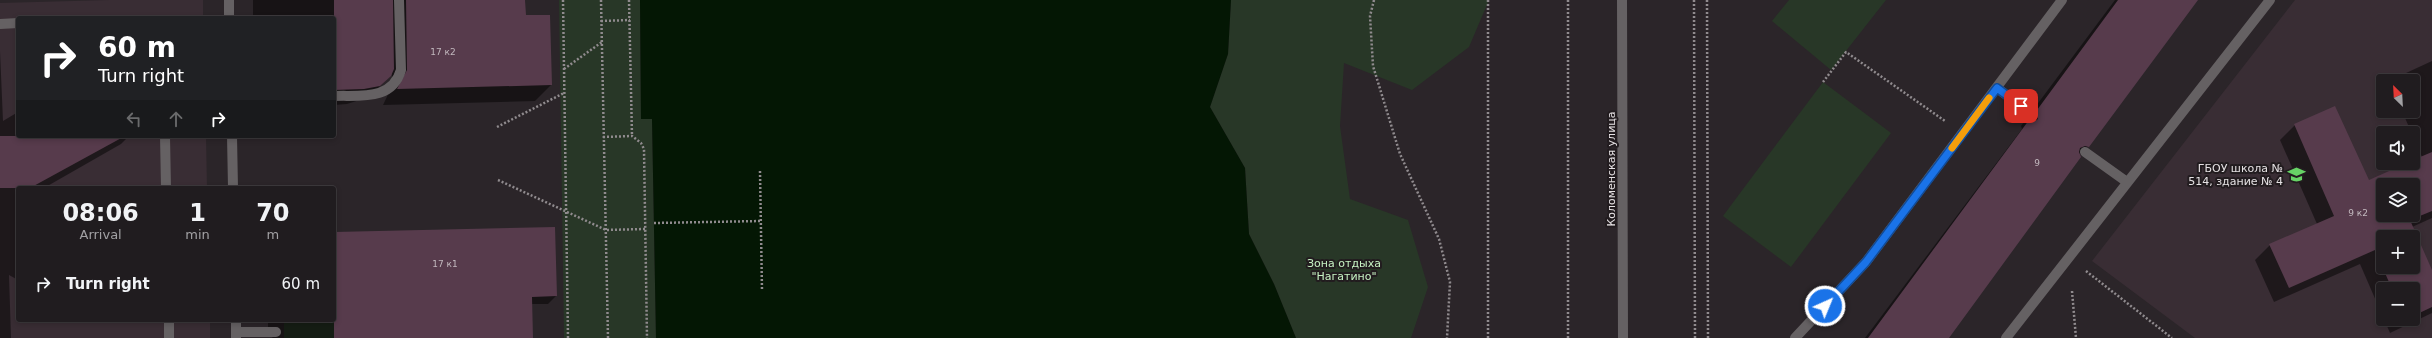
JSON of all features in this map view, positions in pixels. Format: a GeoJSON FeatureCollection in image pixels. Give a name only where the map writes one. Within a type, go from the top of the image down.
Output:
{"type":"FeatureCollection","features":[{"type":"Feature","properties":{"kind":"street"},"geometry":{"type":"LineString","coordinates":[[229,0],[229,16]]}},
{"type":"Feature","properties":{"kind":"street"},"geometry":{"type":"LineString","coordinates":[[336,96],[382,94],[391,89],[398,79],[401,70],[399,0]]}},
{"type":"Feature","properties":{"kind":"street","name":"Коломенская улица"},"geometry":{"type":"LineString","coordinates":[[1622,0],[1623,338]]}},
{"type":"Feature","properties":{"kind":"street"},"geometry":{"type":"LineString","coordinates":[[1795,338],[1866,262],[2062,0]]}},
{"type":"Feature","properties":{"kind":"street"},"geometry":{"type":"LineString","coordinates":[[2006,338],[2270,0]]}},
{"type":"Feature","properties":{"kind":"street"},"geometry":{"type":"LineString","coordinates":[[0,24],[16,23]]}},
{"type":"Feature","properties":{"kind":"street"},"geometry":{"type":"LineString","coordinates":[[1997,88],[2033,115]]}},
{"type":"Feature","properties":{"kind":"street"},"geometry":{"type":"LineString","coordinates":[[165,138],[166,186]]}},
{"type":"Feature","properties":{"kind":"street"},"geometry":{"type":"LineString","coordinates":[[232,138],[233,186]]}},
{"type":"Feature","properties":{"kind":"street"},"geometry":{"type":"LineString","coordinates":[[2086,152],[2127,182]]}},
{"type":"Feature","properties":{"kind":"street"},"geometry":{"type":"LineString","coordinates":[[169,322],[169,338]]}},
{"type":"Feature","properties":{"kind":"street"},"geometry":{"type":"LineString","coordinates":[[236,322],[236,335],[276,332]]}},
{"type":"Feature","properties":{"kind":"path"},"geometry":{"type":"LineString","coordinates":[[563,0],[568,338]]}},
{"type":"Feature","properties":{"kind":"path"},"geometry":{"type":"LineString","coordinates":[[601,0],[608,338]]}},
{"type":"Feature","properties":{"kind":"path"},"geometry":{"type":"LineString","coordinates":[[630,0],[632,136]]}},
{"type":"Feature","properties":{"kind":"path"},"geometry":{"type":"LineString","coordinates":[[1374,0],[1370,16],[1373,66],[1400,154],[1439,239],[1450,282],[1448,338]]}},
{"type":"Feature","properties":{"kind":"path"},"geometry":{"type":"LineString","coordinates":[[1488,0],[1488,338]]}},
{"type":"Feature","properties":{"kind":"path"},"geometry":{"type":"LineString","coordinates":[[1568,0],[1568,338]]}},
{"type":"Feature","properties":{"kind":"path"},"geometry":{"type":"LineString","coordinates":[[1694,0],[1695,338]]}},
{"type":"Feature","properties":{"kind":"path"},"geometry":{"type":"LineString","coordinates":[[1707,0],[1708,338]]}},
{"type":"Feature","properties":{"kind":"path"},"geometry":{"type":"LineString","coordinates":[[601,21],[630,20]]}},
{"type":"Feature","properties":{"kind":"path"},"geometry":{"type":"LineString","coordinates":[[564,69],[602,42]]}},
{"type":"Feature","properties":{"kind":"path"},"geometry":{"type":"LineString","coordinates":[[1823,82],[1846,52],[1963,134]]}},
{"type":"Feature","properties":{"kind":"path"},"geometry":{"type":"LineString","coordinates":[[497,127],[564,93]]}},
{"type":"Feature","properties":{"kind":"path"},"geometry":{"type":"LineString","coordinates":[[604,137],[632,136],[641,143],[644,149],[648,338]]}},
{"type":"Feature","properties":{"kind":"path"},"geometry":{"type":"LineString","coordinates":[[760,172],[762,291]]}},
{"type":"Feature","properties":{"kind":"path"},"geometry":{"type":"LineString","coordinates":[[498,180],[606,230],[645,229]]}},
{"type":"Feature","properties":{"kind":"path"},"geometry":{"type":"LineString","coordinates":[[654,223],[761,221]]}},
{"type":"Feature","properties":{"kind":"path"},"geometry":{"type":"LineString","coordinates":[[2069,257],[2076,338]]}},
{"type":"Feature","properties":{"kind":"path"},"geometry":{"type":"LineString","coordinates":[[2069,257],[2172,338]]}},
{"type":"Feature","properties":{"kind":"shaded area"},"geometry":{"type":"Polygon","coordinates":[[[109,0],[203,0],[203,16],[16,16],[16,138],[206,138],[207,186],[16,186],[16,322],[210,322],[210,338],[0,338],[0,3],[109,0]]]}},
{"type":"Feature","properties":{"kind":"shaded area"},"geometry":{"type":"Polygon","coordinates":[[[640,0],[1231,0],[1228,54],[1210,107],[1245,168],[1249,234],[1274,284],[1296,338],[656,338],[652,119],[641,119],[640,0]]]}},
{"type":"Feature","properties":{"kind":"shaded area","name":"ГБОУ школа № 514, здание № 4"},"geometry":{"type":"Polygon","coordinates":[[[2295,0],[2432,0],[2432,338],[2195,338],[2092,261],[2295,0]]]}},
{"type":"Feature","properties":{"kind":"green space"},"geometry":{"type":"Polygon","coordinates":[[[559,0],[640,0],[641,118],[652,118],[656,338],[564,338],[559,0]]]}},
{"type":"Feature","properties":{"kind":"green space","name":"Зона отдыха \"Нагатино\""},"geometry":{"type":"Polygon","coordinates":[[[1231,0],[1489,0],[1469,47],[1412,90],[1344,63],[1340,126],[1350,199],[1408,220],[1428,287],[1411,338],[1296,338],[1274,284],[1249,234],[1245,168],[1210,107],[1228,54],[1231,0]]]}},
{"type":"Feature","properties":{"kind":"green space"},"geometry":{"type":"Polygon","coordinates":[[[1789,0],[1886,0],[1831,70],[1772,21],[1789,0]]]}},
{"type":"Feature","properties":{"kind":"green space"},"geometry":{"type":"Polygon","coordinates":[[[1823,82],[1891,133],[1791,267],[1723,216],[1823,82]]]}},
{"type":"Feature","properties":{"kind":"green space"},"geometry":{"type":"Polygon","coordinates":[[[284,322],[335,322],[340,338],[284,338],[284,322]]]}},
{"type":"Feature","properties":{"kind":"building"},"geometry":{"type":"Polygon","coordinates":[[[334,0],[393,0],[394,69],[391,76],[380,86],[364,89],[336,90],[336,16],[334,16],[334,0]]]}},
{"type":"Feature","properties":{"kind":"building"},"geometry":{"type":"Polygon","coordinates":[[[406,0],[525,0],[526,15],[550,15],[552,85],[397,89],[407,70],[406,0]]]}},
{"type":"Feature","properties":{"kind":"building"},"geometry":{"type":"Polygon","coordinates":[[[2118,0],[2198,0],[2089,147],[2085,146],[2080,148],[2079,152],[2081,157],[1949,338],[1868,338],[2029,120],[2035,121],[2038,119],[2037,110],[2118,0]]]}},
{"type":"Feature","properties":{"kind":"building"},"geometry":{"type":"Polygon","coordinates":[[[2335,106],[2369,180],[2391,170],[2420,170],[2420,157],[2432,152],[2432,211],[2420,216],[2420,178],[2376,178],[2376,222],[2411,222],[2414,230],[2376,230],[2376,252],[2375,250],[2289,288],[2269,244],[2334,216],[2294,124],[2335,106]]]}},
{"type":"Feature","properties":{"kind":"building"},"geometry":{"type":"Polygon","coordinates":[[[0,136],[16,136],[16,138],[121,138],[34,186],[0,188],[0,136]]]}},
{"type":"Feature","properties":{"kind":"building"},"geometry":{"type":"Polygon","coordinates":[[[555,227],[557,296],[532,297],[533,338],[334,338],[334,322],[336,322],[336,232],[555,227]]]}},
{"type":"Feature","properties":{"kind":"building"},"geometry":{"type":"Polygon","coordinates":[[[2420,243],[2432,270],[2432,307],[2420,313],[2420,282],[2389,282],[2385,274],[2420,274],[2420,243]]]}},
{"type":"Feature","properties":{"kind":"slow traffic"},"geometry":{"type":"LineString","coordinates":[[1952,148],[1989,98]]}},
{"type":"Feature","properties":{"kind":"place","name":"ГБОУ школа № 514, здание № 4"},"geometry":{"type":"Point","coordinates":[2296,174]}},
{"type":"Feature","properties":{"kind":"route"},"geometry":{"type":"LineString","coordinates":[[1825,306],[1866,262],[1997,88],[2021,106]]}}]}
